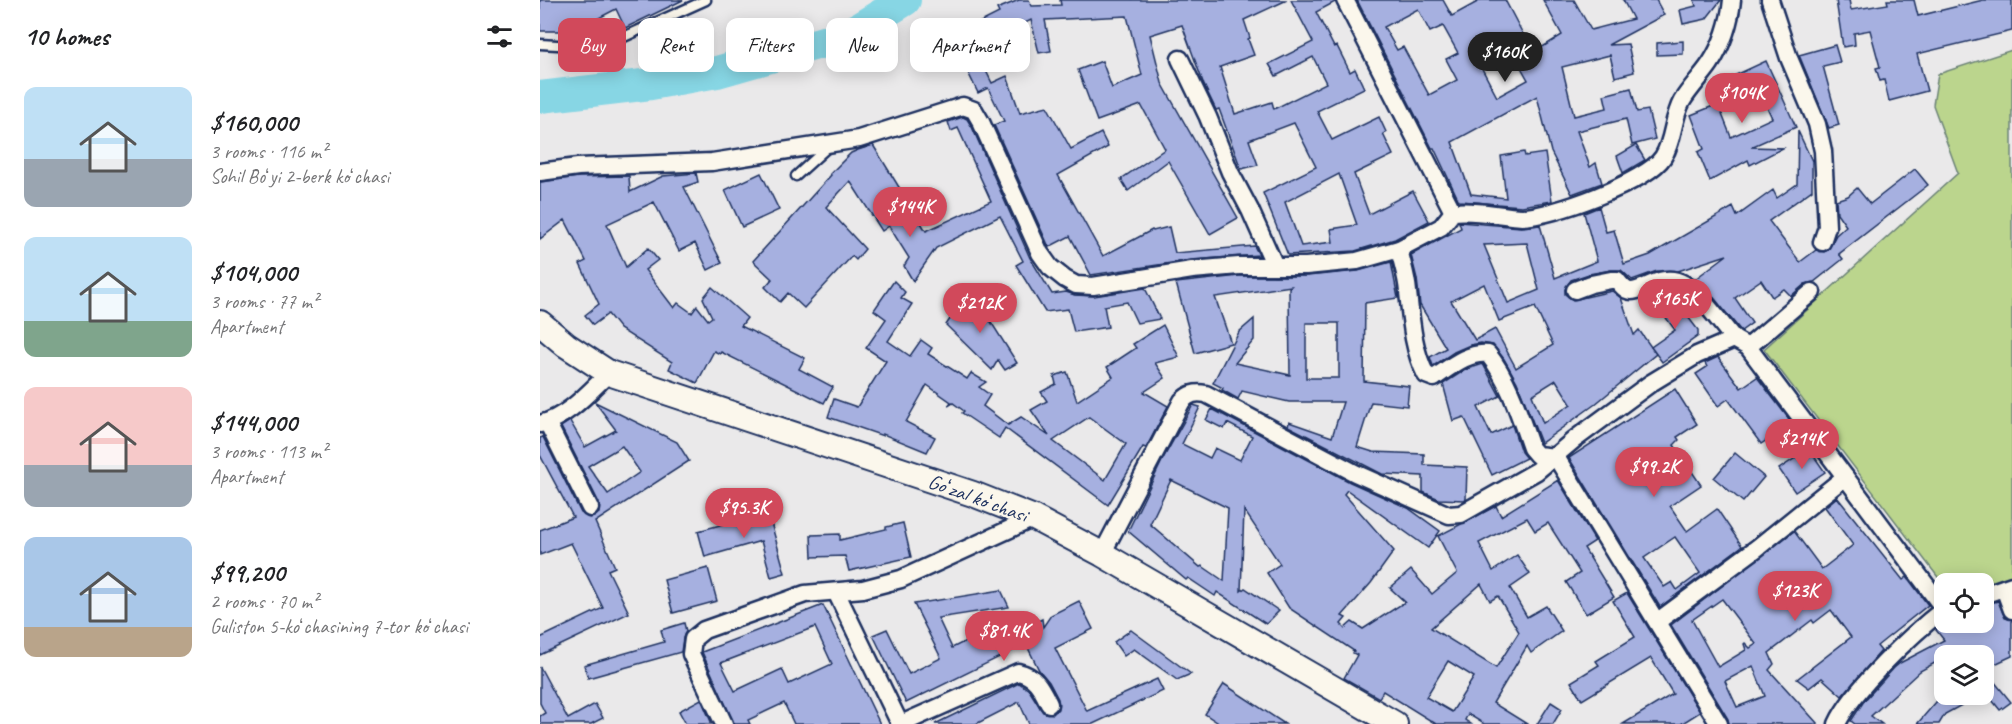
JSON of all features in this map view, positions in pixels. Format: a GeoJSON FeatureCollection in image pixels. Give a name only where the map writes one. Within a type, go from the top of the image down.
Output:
{"type":"FeatureCollection","features":[{"type":"Feature","properties":{"kind":"street"},"geometry":{"type":"LineString","coordinates":[[1346,0],[1453,212]]}},
{"type":"Feature","properties":{"kind":"street"},"geometry":{"type":"LineString","coordinates":[[540,172],[578,167],[712,162],[859,139],[963,106],[974,110],[1040,253],[1050,267],[1076,285],[1093,286],[1192,270],[1239,266],[1306,266],[1357,261],[1399,249],[1441,227],[1453,212],[1476,211],[1523,217],[1546,213],[1578,204],[1647,173],[1662,159],[1671,141],[1674,123],[1682,101],[1711,62],[1724,37],[1732,0]]}},
{"type":"Feature","properties":{"kind":"street"},"geometry":{"type":"LineString","coordinates":[[1770,0],[1789,58],[1817,124],[1823,151],[1827,227],[1821,242]]}},
{"type":"Feature","properties":{"kind":"street"},"geometry":{"type":"LineString","coordinates":[[1180,58],[1208,117],[1230,172],[1275,266]]}},
{"type":"Feature","properties":{"kind":"street"},"geometry":{"type":"LineString","coordinates":[[1399,249],[1408,290],[1411,324],[1422,368],[1426,375],[1434,378],[1468,357],[1480,353],[1488,354],[1507,386],[1531,448],[1537,455],[1556,457]]}},
{"type":"Feature","properties":{"kind":"street"},"geometry":{"type":"LineString","coordinates":[[1575,290],[1611,280],[1617,280],[1625,290],[1634,291],[1659,280],[1673,280],[1684,284],[1741,343],[1934,596]]}},
{"type":"Feature","properties":{"kind":"street"},"geometry":{"type":"LineString","coordinates":[[1102,555],[1182,401],[1197,392],[1206,394],[1355,473],[1449,515],[1461,514],[1537,471],[1575,439],[1651,383],[1697,355],[1741,343],[1812,292]]}},
{"type":"Feature","properties":{"kind":"street","name":"Goʻzal koʻchasi"},"geometry":{"type":"LineString","coordinates":[[540,323],[566,345],[609,373],[973,494],[1034,518],[1395,724]]}},
{"type":"Feature","properties":{"kind":"street"},"geometry":{"type":"LineString","coordinates":[[590,508],[543,423],[576,404],[609,373]]}},
{"type":"Feature","properties":{"kind":"street"},"geometry":{"type":"LineString","coordinates":[[1556,457],[1719,724]]}},
{"type":"Feature","properties":{"kind":"street"},"geometry":{"type":"LineString","coordinates":[[1658,621],[1757,548],[1845,477]]}},
{"type":"Feature","properties":{"kind":"street"},"geometry":{"type":"LineString","coordinates":[[724,724],[691,654],[693,639],[704,630],[806,594],[863,589],[901,579],[1034,518]]}},
{"type":"Feature","properties":{"kind":"street"},"geometry":{"type":"LineString","coordinates":[[2008,587],[2012,610]]}},
{"type":"Feature","properties":{"kind":"street"},"geometry":{"type":"LineString","coordinates":[[836,592],[901,724],[1018,672],[1028,674],[1040,686],[1049,704]]}},
{"type":"Feature","properties":{"kind":"street"},"geometry":{"type":"LineString","coordinates":[[1840,723],[1867,682],[1934,618]]}},
{"type":"Feature","properties":{"kind":"lane"},"geometry":{"type":"LineString","coordinates":[[540,44],[591,47],[606,45],[706,0]]}},
{"type":"Feature","properties":{"kind":"lane"},"geometry":{"type":"LineString","coordinates":[[796,176],[832,143]]}},
{"type":"Feature","properties":{"kind":"green space"},"geometry":{"type":"Polygon","coordinates":[[[2012,50],[2012,576],[1994,583],[1994,573],[1935,573],[1764,349],[1958,173],[1933,105],[1938,74],[2012,50]]]}},
{"type":"Feature","properties":{"kind":"building"},"geometry":{"type":"Polygon","coordinates":[[[540,0],[683,0],[646,18],[638,18],[638,22],[626,28],[626,18],[620,18],[616,9],[599,18],[558,18],[558,31],[540,31],[540,0]]]}},
{"type":"Feature","properties":{"kind":"building"},"geometry":{"type":"Polygon","coordinates":[[[1019,0],[1029,0],[1032,6],[1061,5],[1060,0],[1287,0],[1244,20],[1254,55],[1220,67],[1235,114],[1272,102],[1274,109],[1326,83],[1313,57],[1276,76],[1269,64],[1313,42],[1291,0],[1335,0],[1316,12],[1334,47],[1337,46],[1350,72],[1355,69],[1364,88],[1317,111],[1332,140],[1379,117],[1386,132],[1383,134],[1393,155],[1354,174],[1369,214],[1413,191],[1429,221],[1395,239],[1355,251],[1288,255],[1263,193],[1316,167],[1294,123],[1249,140],[1258,165],[1241,169],[1219,109],[1216,110],[1204,85],[1182,25],[1150,35],[1162,83],[1238,218],[1210,234],[1168,161],[1128,191],[1121,179],[1165,149],[1141,105],[1097,121],[1078,70],[1102,61],[1112,88],[1142,75],[1127,16],[1045,20],[1051,51],[1039,53],[1030,18],[989,18],[999,13],[997,9],[1019,0]],[[1339,174],[1285,202],[1301,246],[1333,242],[1331,229],[1357,225],[1339,174]]]}},
{"type":"Feature","properties":{"kind":"building"},"geometry":{"type":"Polygon","coordinates":[[[1357,0],[1443,0],[1452,16],[1481,0],[1505,0],[1533,53],[1562,35],[1543,0],[1574,0],[1591,30],[1633,19],[1623,0],[1656,0],[1664,15],[1608,45],[1628,44],[1634,72],[1615,77],[1610,55],[1562,67],[1574,116],[1607,108],[1604,95],[1631,88],[1637,112],[1648,110],[1655,139],[1632,145],[1626,119],[1577,131],[1590,167],[1596,163],[1602,183],[1572,194],[1551,152],[1537,96],[1452,142],[1471,194],[1506,198],[1501,156],[1524,152],[1525,156],[1545,153],[1552,201],[1522,206],[1459,201],[1357,0]],[[1418,9],[1384,27],[1397,50],[1403,47],[1429,95],[1457,80],[1446,59],[1458,53],[1443,26],[1430,32],[1418,9]],[[1508,44],[1478,61],[1497,97],[1528,80],[1508,44]]]}},
{"type":"Feature","properties":{"kind":"building"},"geometry":{"type":"Polygon","coordinates":[[[1694,0],[1721,0],[1706,19],[1683,24],[1680,10],[1696,6],[1694,0]]]}},
{"type":"Feature","properties":{"kind":"building"},"geometry":{"type":"Polygon","coordinates":[[[1836,0],[1849,0],[1851,10],[1888,4],[1887,0],[1914,0],[1918,16],[1983,0],[2012,0],[2012,31],[1917,54],[1927,91],[1889,101],[1884,80],[1880,81],[1876,68],[1880,67],[1870,30],[1854,33],[1855,45],[1843,47],[1836,0]]]}},
{"type":"Feature","properties":{"kind":"building"},"geometry":{"type":"Polygon","coordinates":[[[1683,41],[1683,54],[1657,55],[1657,43],[1683,41]]]}},
{"type":"Feature","properties":{"kind":"building"},"geometry":{"type":"Polygon","coordinates":[[[1835,45],[1840,62],[1823,66],[1839,125],[1829,128],[1799,55],[1835,45]]]}},
{"type":"Feature","properties":{"kind":"building"},"geometry":{"type":"Polygon","coordinates":[[[1766,61],[1796,127],[1751,147],[1783,148],[1750,165],[1748,160],[1710,181],[1698,152],[1704,149],[1691,115],[1718,104],[1731,137],[1772,118],[1760,92],[1730,106],[1724,92],[1732,88],[1727,79],[1766,61]]]}},
{"type":"Feature","properties":{"kind":"building"},"geometry":{"type":"Polygon","coordinates":[[[968,72],[987,72],[992,83],[1007,76],[1020,113],[1047,106],[1071,149],[1101,133],[1108,147],[1058,175],[1103,256],[1152,230],[1169,227],[1175,253],[1254,246],[1259,255],[1191,260],[1091,275],[1070,236],[1049,247],[994,125],[1004,121],[988,88],[978,93],[968,72]]]}},
{"type":"Feature","properties":{"kind":"building"},"geometry":{"type":"Polygon","coordinates":[[[963,117],[972,127],[1030,258],[1052,294],[1066,292],[1094,296],[1145,288],[1160,319],[1137,323],[1127,302],[1104,306],[1108,327],[1074,332],[1068,309],[1045,312],[1016,265],[1023,261],[1000,216],[936,248],[913,281],[904,266],[909,258],[889,226],[882,231],[850,181],[826,207],[865,249],[856,260],[852,256],[804,308],[788,293],[780,302],[765,287],[772,279],[753,261],[830,174],[851,153],[858,150],[873,145],[926,231],[991,201],[958,128],[951,131],[948,122],[963,117]]]}},
{"type":"Feature","properties":{"kind":"building"},"geometry":{"type":"Polygon","coordinates":[[[1798,131],[1812,161],[1812,190],[1769,221],[1800,262],[1816,250],[1824,252],[1828,250],[1836,235],[1846,226],[1837,213],[1836,200],[1848,196],[1857,188],[1870,204],[1915,169],[1928,185],[1839,254],[1843,259],[1814,282],[1805,284],[1791,296],[1784,289],[1772,297],[1761,280],[1735,298],[1752,323],[1741,331],[1711,294],[1695,279],[1727,255],[1678,271],[1657,271],[1632,280],[1621,270],[1611,270],[1571,280],[1565,289],[1565,294],[1573,300],[1612,291],[1621,298],[1634,335],[1639,330],[1656,354],[1594,405],[1541,443],[1517,382],[1493,345],[1481,343],[1470,345],[1454,352],[1433,366],[1430,357],[1446,348],[1420,305],[1411,255],[1461,228],[1459,222],[1521,227],[1540,225],[1555,278],[1597,261],[1584,213],[1599,207],[1606,232],[1614,230],[1624,264],[1650,255],[1733,207],[1737,216],[1773,190],[1777,198],[1797,184],[1798,131]],[[1527,243],[1484,245],[1508,303],[1539,290],[1527,243]],[[1484,284],[1451,301],[1475,340],[1495,329],[1516,368],[1553,345],[1535,307],[1499,321],[1484,284]],[[1556,380],[1532,395],[1543,423],[1571,404],[1556,380]]]}},
{"type":"Feature","properties":{"kind":"building"},"geometry":{"type":"Polygon","coordinates":[[[1636,145],[1645,160],[1623,173],[1617,156],[1636,145]]]}},
{"type":"Feature","properties":{"kind":"building"},"geometry":{"type":"Polygon","coordinates":[[[696,173],[698,182],[684,187],[722,263],[708,270],[695,243],[679,251],[654,202],[607,224],[626,267],[648,248],[658,260],[645,270],[674,308],[678,303],[692,313],[697,306],[708,320],[712,317],[703,298],[712,287],[747,318],[741,326],[805,358],[799,369],[833,387],[824,403],[721,352],[720,354],[714,351],[697,383],[669,369],[672,362],[620,329],[608,314],[593,325],[585,315],[599,304],[580,264],[586,261],[565,220],[540,239],[540,182],[579,177],[629,176],[630,192],[663,176],[696,173]]]}},
{"type":"Feature","properties":{"kind":"building"},"geometry":{"type":"Polygon","coordinates":[[[761,173],[779,210],[742,227],[725,190],[761,173]]]}},
{"type":"Feature","properties":{"kind":"building"},"geometry":{"type":"Polygon","coordinates":[[[1391,262],[1398,298],[1365,303],[1364,381],[1409,386],[1407,406],[1371,402],[1357,447],[1373,452],[1424,454],[1424,465],[1467,467],[1466,499],[1464,500],[1439,499],[1423,492],[1423,476],[1382,474],[1288,426],[1289,422],[1332,437],[1343,402],[1289,402],[1242,391],[1238,399],[1213,383],[1239,332],[1254,319],[1254,340],[1235,363],[1290,375],[1289,288],[1291,286],[1215,297],[1231,343],[1195,353],[1176,283],[1239,276],[1307,276],[1358,271],[1391,262]],[[1306,323],[1306,378],[1339,378],[1339,323],[1306,323]]]}},
{"type":"Feature","properties":{"kind":"building"},"geometry":{"type":"Polygon","coordinates":[[[894,281],[905,292],[901,298],[912,304],[888,341],[910,356],[921,340],[932,348],[928,354],[967,379],[971,373],[986,382],[979,387],[990,395],[983,406],[1008,425],[1021,417],[1049,436],[1031,410],[1047,401],[1041,392],[1056,384],[1054,376],[1067,372],[1077,401],[1113,377],[1107,367],[1136,348],[1133,344],[1163,325],[1179,357],[1155,363],[1165,378],[1144,392],[1168,406],[1146,448],[1143,447],[1108,505],[1005,428],[999,438],[962,413],[964,411],[953,403],[948,406],[951,402],[927,385],[906,422],[935,437],[927,452],[883,434],[883,436],[828,417],[834,399],[857,407],[886,361],[866,348],[886,319],[874,310],[894,281]],[[1089,417],[1053,441],[1105,480],[1126,444],[1089,417]]]}},
{"type":"Feature","properties":{"kind":"building"},"geometry":{"type":"Polygon","coordinates":[[[967,294],[969,298],[974,295],[1017,363],[1005,370],[998,360],[992,370],[946,325],[967,294]]]}},
{"type":"Feature","properties":{"kind":"building"},"geometry":{"type":"Polygon","coordinates":[[[1672,296],[1698,330],[1698,336],[1662,362],[1651,347],[1675,330],[1658,307],[1672,296]]]}},
{"type":"Feature","properties":{"kind":"building"},"geometry":{"type":"Polygon","coordinates":[[[1718,357],[1741,388],[1757,377],[1792,423],[1761,444],[1728,399],[1718,406],[1696,374],[1707,367],[1705,363],[1718,357]]]}},
{"type":"Feature","properties":{"kind":"building"},"geometry":{"type":"Polygon","coordinates":[[[1483,364],[1500,396],[1478,407],[1491,435],[1512,425],[1521,452],[1526,458],[1492,475],[1464,417],[1453,421],[1443,384],[1465,370],[1483,364]]]}},
{"type":"Feature","properties":{"kind":"building"},"geometry":{"type":"Polygon","coordinates":[[[1675,389],[1697,424],[1677,437],[1679,440],[1674,445],[1701,485],[1670,506],[1687,531],[1717,509],[1742,546],[1660,607],[1569,458],[1675,389]],[[1675,537],[1644,558],[1664,587],[1672,582],[1677,590],[1700,573],[1675,537]]]}},
{"type":"Feature","properties":{"kind":"building"},"geometry":{"type":"Polygon","coordinates":[[[595,402],[677,442],[689,461],[595,522],[615,567],[608,570],[629,613],[540,655],[540,638],[603,608],[571,543],[540,555],[540,530],[573,517],[540,455],[540,438],[543,437],[581,513],[590,518],[599,513],[599,503],[561,427],[570,421],[585,447],[616,430],[595,402]],[[622,446],[588,466],[608,494],[640,472],[622,446]]]}},
{"type":"Feature","properties":{"kind":"building"},"geometry":{"type":"Polygon","coordinates":[[[1193,405],[1200,407],[1182,444],[1210,458],[1215,448],[1240,460],[1252,436],[1227,423],[1224,429],[1206,420],[1212,409],[1350,482],[1408,508],[1440,531],[1428,548],[1347,490],[1344,494],[1394,551],[1371,583],[1342,616],[1346,618],[1341,624],[1345,628],[1352,622],[1363,629],[1405,602],[1390,588],[1411,570],[1432,594],[1457,573],[1438,536],[1496,506],[1501,516],[1558,480],[1595,541],[1584,548],[1614,597],[1586,614],[1566,582],[1580,573],[1548,523],[1535,531],[1527,518],[1479,543],[1493,571],[1517,555],[1530,574],[1510,588],[1527,617],[1546,606],[1562,631],[1531,653],[1527,646],[1493,703],[1527,724],[1484,724],[1468,714],[1465,720],[1471,724],[1436,724],[1383,691],[1379,698],[1344,678],[1357,655],[1289,608],[1267,573],[1280,564],[1244,510],[1241,591],[1245,588],[1279,611],[1266,624],[1217,592],[1215,596],[1188,578],[1186,580],[1128,531],[1164,457],[1193,405]],[[1171,480],[1150,524],[1200,567],[1202,566],[1224,581],[1228,508],[1171,480]],[[1481,584],[1431,628],[1496,668],[1519,632],[1498,596],[1490,601],[1481,584]],[[1448,661],[1426,697],[1452,712],[1474,677],[1448,661]]]}},
{"type":"Feature","properties":{"kind":"building"},"geometry":{"type":"Polygon","coordinates":[[[1809,449],[1825,472],[1795,492],[1779,469],[1809,449]]]}},
{"type":"Feature","properties":{"kind":"building"},"geometry":{"type":"Polygon","coordinates":[[[1735,453],[1764,477],[1743,502],[1714,478],[1735,453]]]}},
{"type":"Feature","properties":{"kind":"building"},"geometry":{"type":"Polygon","coordinates":[[[1837,497],[1903,580],[1907,577],[1928,605],[1877,646],[1881,651],[1842,696],[1822,678],[1809,688],[1797,679],[1851,637],[1831,610],[1814,623],[1812,620],[1769,653],[1774,664],[1769,670],[1818,724],[1729,724],[1671,625],[1794,531],[1822,569],[1853,545],[1825,507],[1837,497]],[[1722,599],[1692,620],[1718,667],[1746,650],[1745,643],[1750,648],[1756,644],[1722,599]],[[1753,666],[1725,681],[1737,707],[1765,696],[1753,666]]]}},
{"type":"Feature","properties":{"kind":"building"},"geometry":{"type":"Polygon","coordinates":[[[768,512],[785,573],[771,577],[761,541],[705,557],[698,531],[768,512]]]}},
{"type":"Feature","properties":{"kind":"building"},"geometry":{"type":"Polygon","coordinates":[[[903,523],[911,557],[849,571],[845,556],[812,557],[811,535],[840,534],[840,540],[903,523]]]}},
{"type":"Feature","properties":{"kind":"building"},"geometry":{"type":"Polygon","coordinates":[[[708,568],[717,601],[673,613],[664,580],[708,568]]]}},
{"type":"Feature","properties":{"kind":"building"},"geometry":{"type":"Polygon","coordinates":[[[1001,590],[1009,607],[938,618],[952,648],[1014,617],[1021,630],[1042,619],[1043,627],[1051,615],[1079,601],[1093,629],[1055,648],[1087,711],[1157,679],[1163,691],[1093,724],[1029,724],[1019,702],[976,724],[935,724],[1019,683],[1029,690],[1043,712],[1053,714],[1058,709],[1058,699],[1039,670],[1026,644],[906,703],[873,635],[887,629],[909,674],[941,658],[914,604],[1001,590]]]}},
{"type":"Feature","properties":{"kind":"building"},"geometry":{"type":"Polygon","coordinates":[[[1627,593],[1700,712],[1681,724],[1623,724],[1673,694],[1651,658],[1582,700],[1571,682],[1599,665],[1596,661],[1635,637],[1613,601],[1627,593]]]}},
{"type":"Feature","properties":{"kind":"building"},"geometry":{"type":"Polygon","coordinates":[[[1998,601],[2005,618],[2012,620],[2012,656],[1994,664],[1994,645],[1934,645],[1944,640],[1938,633],[1994,633],[1994,602],[1998,601]]]}},
{"type":"Feature","properties":{"kind":"building"},"geometry":{"type":"Polygon","coordinates":[[[823,605],[880,724],[794,724],[784,703],[748,720],[750,724],[734,724],[702,652],[823,605]],[[815,627],[721,663],[735,691],[782,669],[789,684],[832,664],[815,627]]]}},
{"type":"Feature","properties":{"kind":"building"},"geometry":{"type":"Polygon","coordinates":[[[684,623],[686,631],[681,652],[588,678],[584,665],[664,642],[661,630],[684,623]]]}},
{"type":"Feature","properties":{"kind":"building"},"geometry":{"type":"Polygon","coordinates":[[[1131,630],[1191,674],[1177,680],[1134,649],[1124,656],[1114,642],[1131,630]]]}},
{"type":"Feature","properties":{"kind":"building"},"geometry":{"type":"Polygon","coordinates":[[[1934,645],[1934,663],[1920,671],[1871,716],[1882,724],[1855,724],[1851,721],[1864,701],[1900,663],[1934,645]]]}},
{"type":"Feature","properties":{"kind":"building"},"geometry":{"type":"Polygon","coordinates":[[[540,667],[568,719],[595,704],[603,718],[591,724],[540,724],[540,716],[545,713],[540,703],[540,667]]]}},
{"type":"Feature","properties":{"kind":"building"},"geometry":{"type":"Polygon","coordinates":[[[1994,681],[2011,702],[2000,710],[1994,703],[1994,681]]]}},
{"type":"Feature","properties":{"kind":"building"},"geometry":{"type":"Polygon","coordinates":[[[1224,684],[1285,724],[1220,724],[1205,714],[1224,684]]]}},
{"type":"Feature","properties":{"kind":"building"},"geometry":{"type":"Polygon","coordinates":[[[701,699],[712,724],[686,724],[679,711],[701,699]]]}},
{"type":"Feature","properties":{"kind":"building"},"geometry":{"type":"Polygon","coordinates":[[[1551,702],[1562,709],[1553,724],[1537,724],[1551,702]]]}},
{"type":"Feature","properties":{"kind":"building"},"geometry":{"type":"Polygon","coordinates":[[[1934,704],[1962,705],[1945,714],[1939,724],[1917,724],[1934,704]]]}},
{"type":"Feature","properties":{"kind":"waterway"},"geometry":{"type":"LineString","coordinates":[[540,97],[651,84],[717,72],[848,35],[905,0]]}}]}
